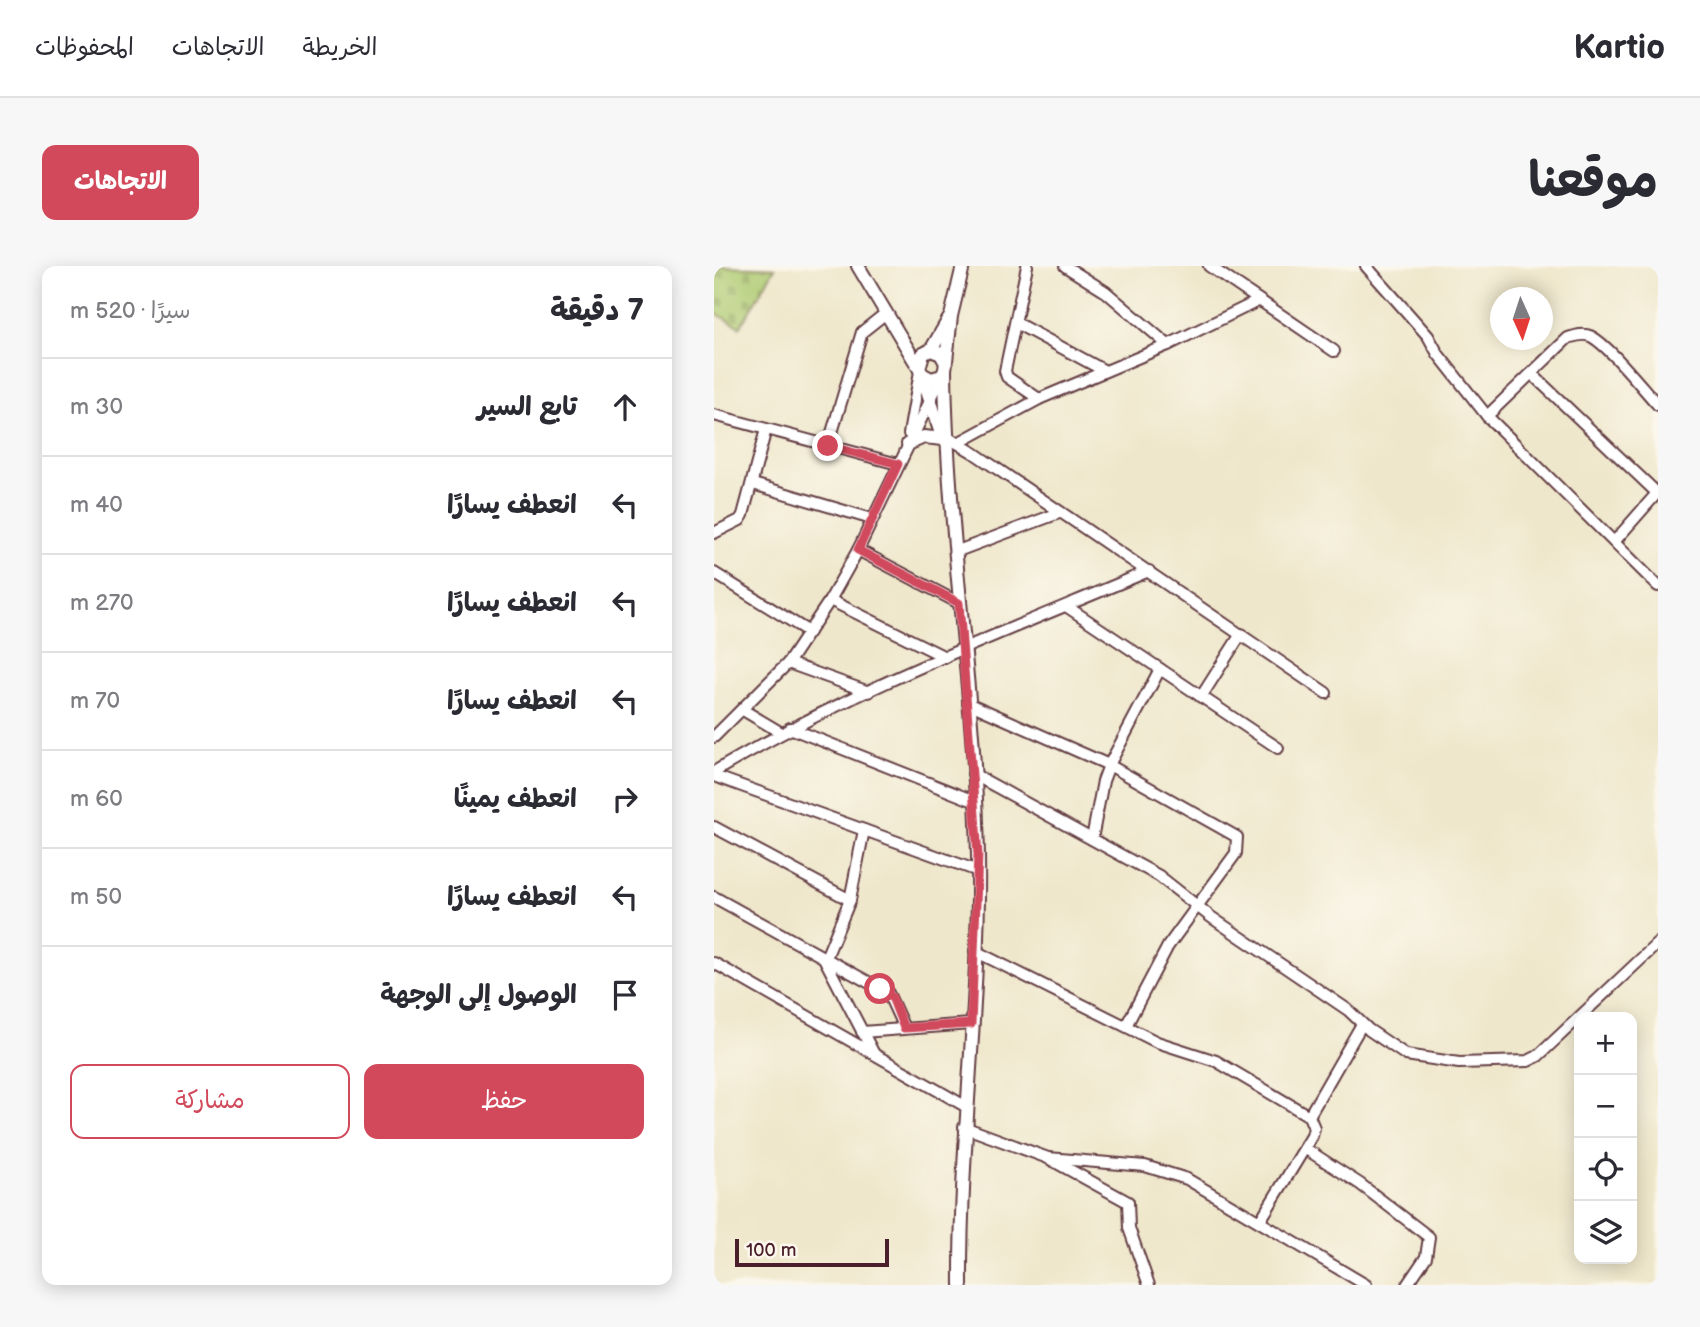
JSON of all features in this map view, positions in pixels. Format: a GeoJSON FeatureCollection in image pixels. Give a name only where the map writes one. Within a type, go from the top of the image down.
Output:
{"type":"FeatureCollection","features":[{"type":"Feature","properties":{"kind":"street"},"geometry":{"type":"LineString","coordinates":[[858,266],[920,371],[944,440]]}},
{"type":"Feature","properties":{"kind":"street"},"geometry":{"type":"LineString","coordinates":[[961,1285],[964,1126],[978,871],[968,703],[944,440],[944,369],[951,316],[963,266]]}},
{"type":"Feature","properties":{"kind":"street"},"geometry":{"type":"LineString","coordinates":[[1027,266],[1005,374],[1040,399]]}},
{"type":"Feature","properties":{"kind":"street"},"geometry":{"type":"LineString","coordinates":[[1065,266],[1106,292],[1168,345]]}},
{"type":"Feature","properties":{"kind":"street"},"geometry":{"type":"LineString","coordinates":[[1209,266],[1334,351]]}},
{"type":"Feature","properties":{"kind":"street"},"geometry":{"type":"LineString","coordinates":[[1366,266],[1428,336],[1438,354],[1487,416],[1658,586]]}},
{"type":"Feature","properties":{"kind":"street"},"geometry":{"type":"LineString","coordinates":[[958,443],[1040,399],[1168,345],[1258,301]]}},
{"type":"Feature","properties":{"kind":"street"},"geometry":{"type":"LineString","coordinates":[[828,446],[862,332],[886,313]]}},
{"type":"Feature","properties":{"kind":"street"},"geometry":{"type":"LineString","coordinates":[[906,446],[920,371],[928,351],[951,316]]}},
{"type":"Feature","properties":{"kind":"street"},"geometry":{"type":"LineString","coordinates":[[1016,323],[1105,372]]}},
{"type":"Feature","properties":{"kind":"street"},"geometry":{"type":"LineString","coordinates":[[714,737],[788,663],[830,600],[858,550],[906,446],[931,400],[944,369],[941,354],[928,351],[897,332]]}},
{"type":"Feature","properties":{"kind":"street"},"geometry":{"type":"LineString","coordinates":[[1487,416],[1533,375],[1568,338],[1590,336],[1658,405]]}},
{"type":"Feature","properties":{"kind":"street"},"geometry":{"type":"LineString","coordinates":[[920,371],[932,379],[944,369]]}},
{"type":"Feature","properties":{"kind":"street"},"geometry":{"type":"LineString","coordinates":[[1533,375],[1657,493],[1614,542]]}},
{"type":"Feature","properties":{"kind":"street"},"geometry":{"type":"LineString","coordinates":[[714,415],[898,464]]}},
{"type":"Feature","properties":{"kind":"street"},"geometry":{"type":"LineString","coordinates":[[714,533],[740,520],[766,429]]}},
{"type":"Feature","properties":{"kind":"street"},"geometry":{"type":"LineString","coordinates":[[906,446],[924,437],[958,443],[1326,693]]}},
{"type":"Feature","properties":{"kind":"street"},"geometry":{"type":"LineString","coordinates":[[752,484],[872,519]]}},
{"type":"Feature","properties":{"kind":"street"},"geometry":{"type":"LineString","coordinates":[[955,552],[1059,513]]}},
{"type":"Feature","properties":{"kind":"street"},"geometry":{"type":"LineString","coordinates":[[858,550],[959,603]]}},
{"type":"Feature","properties":{"kind":"street"},"geometry":{"type":"LineString","coordinates":[[714,774],[785,730],[963,649],[1149,571]]}},
{"type":"Feature","properties":{"kind":"street"},"geometry":{"type":"LineString","coordinates":[[714,573],[809,632]]}},
{"type":"Feature","properties":{"kind":"street"},"geometry":{"type":"LineString","coordinates":[[830,600],[945,657]]}},
{"type":"Feature","properties":{"kind":"street"},"geometry":{"type":"LineString","coordinates":[[1066,606],[1279,748]]}},
{"type":"Feature","properties":{"kind":"street"},"geometry":{"type":"LineString","coordinates":[[1201,697],[1241,634]]}},
{"type":"Feature","properties":{"kind":"street"},"geometry":{"type":"LineString","coordinates":[[788,663],[869,692]]}},
{"type":"Feature","properties":{"kind":"street"},"geometry":{"type":"LineString","coordinates":[[1092,839],[1109,765],[1160,669]]}},
{"type":"Feature","properties":{"kind":"street"},"geometry":{"type":"LineString","coordinates":[[968,703],[1109,765],[1237,837],[1237,853],[1195,905],[1168,946],[1126,1026]]}},
{"type":"Feature","properties":{"kind":"street"},"geometry":{"type":"LineString","coordinates":[[743,710],[785,730],[974,801]]}},
{"type":"Feature","properties":{"kind":"street"},"geometry":{"type":"LineString","coordinates":[[714,719],[725,726]]}},
{"type":"Feature","properties":{"kind":"street"},"geometry":{"type":"LineString","coordinates":[[714,774],[978,871]]}},
{"type":"Feature","properties":{"kind":"street"},"geometry":{"type":"LineString","coordinates":[[973,774],[1159,876],[1195,905],[1348,1010],[1362,1024],[1406,1055],[1418,1059],[1459,1063],[1528,1061],[1538,1056],[1658,943]]}},
{"type":"Feature","properties":{"kind":"street"},"geometry":{"type":"LineString","coordinates":[[714,827],[850,900]]}},
{"type":"Feature","properties":{"kind":"street"},"geometry":{"type":"LineString","coordinates":[[864,830],[850,900],[825,960],[874,1055]]}},
{"type":"Feature","properties":{"kind":"street"},"geometry":{"type":"LineString","coordinates":[[714,897],[888,993],[904,1028]]}},
{"type":"Feature","properties":{"kind":"street"},"geometry":{"type":"LineString","coordinates":[[975,951],[1157,1042],[1216,1061],[1309,1116],[1314,1128],[1306,1149],[1294,1162],[1284,1186],[1260,1222]]}},
{"type":"Feature","properties":{"kind":"street"},"geometry":{"type":"LineString","coordinates":[[714,963],[965,1106]]}},
{"type":"Feature","properties":{"kind":"street"},"geometry":{"type":"LineString","coordinates":[[862,1032],[971,1024]]}},
{"type":"Feature","properties":{"kind":"street"},"geometry":{"type":"LineString","coordinates":[[1309,1116],[1362,1024]]}},
{"type":"Feature","properties":{"kind":"street"},"geometry":{"type":"LineString","coordinates":[[964,1126],[1048,1158],[1128,1202],[1129,1228],[1149,1285]]}},
{"type":"Feature","properties":{"kind":"street"},"geometry":{"type":"LineString","coordinates":[[1306,1149],[1360,1184],[1429,1237],[1430,1247],[1426,1257],[1407,1285]]}},
{"type":"Feature","properties":{"kind":"street"},"geometry":{"type":"LineString","coordinates":[[1048,1158],[1134,1165],[1165,1171],[1187,1179],[1366,1285]]}},
{"type":"Feature","properties":{"kind":"green space"},"geometry":{"type":"Polygon","coordinates":[[[714,266],[775,268],[740,327],[714,312],[714,266]]]}},
{"type":"Feature","properties":{"kind":"route"},"geometry":{"type":"LineString","coordinates":[[828,446],[898,464],[858,550],[959,603],[978,855],[971,1024],[904,1028],[892,997],[880,989]]}}]}
